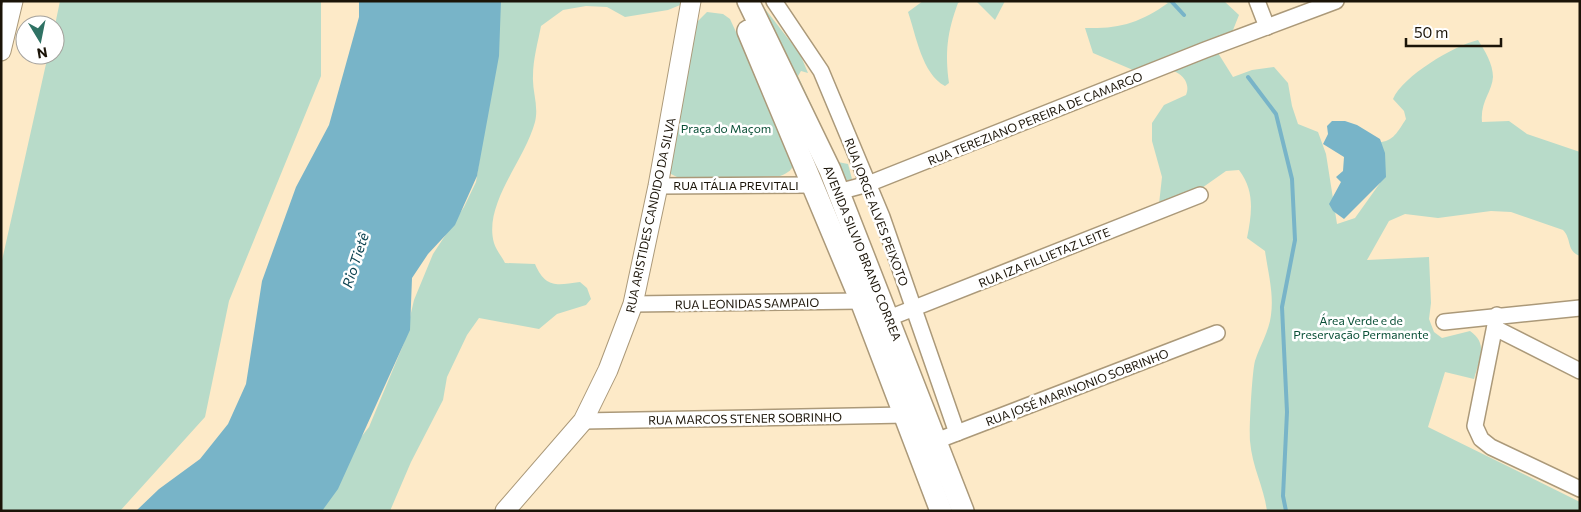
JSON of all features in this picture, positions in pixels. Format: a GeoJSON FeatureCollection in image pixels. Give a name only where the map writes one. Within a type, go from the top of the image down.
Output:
{"type":"FeatureCollection","features":[{"type":"Feature","properties":{"kind":"main road","name":"AVENIDA SILVIO BRAND CORREA"},"geometry":{"type":"LineString","coordinates":[[735,1],[861,301],[941,511]]}},
{"type":"Feature","properties":{"kind":"main road","name":"AVENIDA SILVIO BRAND CORREA"},"geometry":{"type":"LineString","coordinates":[[748,1],[830,170],[963,511]]}},
{"type":"Feature","properties":{"kind":"street"},"geometry":{"type":"LineString","coordinates":[[1,51],[13,1]]}},
{"type":"Feature","properties":{"kind":"street","name":"RUA ARISTIDES CANDIDO DA SILVA"},"geometry":{"type":"LineString","coordinates":[[505,511],[583,422],[608,370],[633,304],[658,186],[691,1]]}},
{"type":"Feature","properties":{"kind":"street","name":"RUA JORGE ALVES PEIXOTO"},"geometry":{"type":"LineString","coordinates":[[774,1],[821,70],[868,184],[914,308],[957,433]]}},
{"type":"Feature","properties":{"kind":"street"},"geometry":{"type":"LineString","coordinates":[[1257,1],[1267,27]]}},
{"type":"Feature","properties":{"kind":"street","name":"RUA TEREZIANO PEREIRA DE CAMARGO"},"geometry":{"type":"LineString","coordinates":[[838,192],[868,184],[1231,40],[1336,1]]}},
{"type":"Feature","properties":{"kind":"street","name":"RUA ITÁLIA PREVITALI"},"geometry":{"type":"LineString","coordinates":[[658,186],[813,185]]}},
{"type":"Feature","properties":{"kind":"street","name":"RUA IZA FILLIETAZ LEITE"},"geometry":{"type":"LineString","coordinates":[[889,318],[1200,195]]}},
{"type":"Feature","properties":{"kind":"street","name":"RUA LEONIDAS SAMPAIO"},"geometry":{"type":"LineString","coordinates":[[633,304],[861,301]]}},
{"type":"Feature","properties":{"kind":"street"},"geometry":{"type":"LineString","coordinates":[[1444,322],[1496,322],[1580,308]]}},
{"type":"Feature","properties":{"kind":"street"},"geometry":{"type":"LineString","coordinates":[[1496,322],[1580,371]]}},
{"type":"Feature","properties":{"kind":"street"},"geometry":{"type":"LineString","coordinates":[[1496,322],[1475,426],[1481,439],[1490,447],[1580,489]]}},
{"type":"Feature","properties":{"kind":"street","name":"RUA JOSÉ MARINONIO SOBRINHO"},"geometry":{"type":"LineString","coordinates":[[936,441],[1217,333]]}},
{"type":"Feature","properties":{"kind":"street","name":"RUA MARCOS STENER SOBRINHO"},"geometry":{"type":"LineString","coordinates":[[583,422],[906,415]]}},
{"type":"Feature","properties":{"kind":"green space"},"geometry":{"type":"Polygon","coordinates":[[[60,1],[321,1],[321,76],[229,301],[205,417],[120,511],[1,511],[1,265],[46,65],[65,65],[65,15],[57,15],[60,1]]]}},
{"type":"Feature","properties":{"kind":"green space"},"geometry":{"type":"Polygon","coordinates":[[[493,1],[690,1],[668,10],[625,17],[607,7],[586,6],[563,10],[541,26],[533,70],[535,122],[530,137],[507,182],[494,213],[492,228],[494,243],[505,263],[535,264],[543,278],[553,284],[580,282],[587,288],[591,299],[586,305],[557,314],[539,329],[479,318],[467,335],[447,377],[443,400],[411,462],[390,511],[301,511],[369,427],[404,343],[414,300],[433,254],[464,207],[476,182],[490,90],[493,1]]]}},
{"type":"Feature","properties":{"kind":"green space"},"geometry":{"type":"Polygon","coordinates":[[[759,1],[800,54],[808,73],[801,71],[798,76],[838,162],[848,164],[852,179],[844,181],[759,1]]]}},
{"type":"Feature","properties":{"kind":"green space"},"geometry":{"type":"Polygon","coordinates":[[[923,1],[962,1],[958,3],[949,33],[947,62],[949,83],[945,86],[937,80],[925,63],[908,12],[923,1]]]}},
{"type":"Feature","properties":{"kind":"green space"},"geometry":{"type":"Polygon","coordinates":[[[976,1],[1005,1],[995,20],[976,1]]]}},
{"type":"Feature","properties":{"kind":"green space","name":"Área Verde e de Preservação Permanente"},"geometry":{"type":"Polygon","coordinates":[[[1162,1],[1224,1],[1239,15],[1231,35],[1218,53],[1233,77],[1252,70],[1274,67],[1288,83],[1292,106],[1298,124],[1318,132],[1326,154],[1337,224],[1355,218],[1380,183],[1381,164],[1377,142],[1387,141],[1391,138],[1398,132],[1406,119],[1404,111],[1393,99],[1398,90],[1430,63],[1468,43],[1478,40],[1486,53],[1493,72],[1491,88],[1484,103],[1482,122],[1509,121],[1527,134],[1580,152],[1580,256],[1571,248],[1566,233],[1563,230],[1511,212],[1491,211],[1438,218],[1405,214],[1389,221],[1367,260],[1429,257],[1431,303],[1429,319],[1434,332],[1442,338],[1470,331],[1479,341],[1481,353],[1474,379],[1445,372],[1428,427],[1580,502],[1580,511],[1267,511],[1251,450],[1250,425],[1255,361],[1270,321],[1272,299],[1265,251],[1247,238],[1251,211],[1248,186],[1239,170],[1226,171],[1182,202],[1159,204],[1162,177],[1152,141],[1152,123],[1164,105],[1186,95],[1186,82],[1175,71],[1169,70],[1155,70],[1134,74],[1133,70],[1093,53],[1085,28],[1119,26],[1138,20],[1168,3],[1162,1]]]}},
{"type":"Feature","properties":{"kind":"green space","name":"Praça do Maçom"},"geometry":{"type":"Polygon","coordinates":[[[707,12],[723,14],[730,19],[793,156],[793,166],[789,171],[780,176],[683,180],[671,174],[669,166],[694,25],[707,12]]]}},
{"type":"Feature","properties":{"kind":"water","name":"Rio Tietê"},"geometry":{"type":"Polygon","coordinates":[[[359,1],[501,1],[499,56],[477,176],[455,225],[428,254],[412,278],[410,330],[338,489],[322,511],[136,511],[159,489],[200,459],[228,424],[246,384],[262,281],[296,187],[329,125],[359,17],[359,1]]]}},
{"type":"Feature","properties":{"kind":"water"},"geometry":{"type":"Polygon","coordinates":[[[1332,121],[1345,121],[1357,125],[1380,139],[1385,153],[1386,177],[1344,219],[1333,211],[1329,204],[1341,182],[1336,177],[1343,171],[1344,157],[1323,144],[1328,134],[1327,126],[1332,121]]]}},
{"type":"Feature","properties":{"kind":"waterway"},"geometry":{"type":"LineString","coordinates":[[1171,1],[1184,15]]}},
{"type":"Feature","properties":{"kind":"waterway"},"geometry":{"type":"LineString","coordinates":[[1248,77],[1276,114],[1292,179],[1295,240],[1282,307],[1287,412],[1283,496],[1286,511]]}}]}
